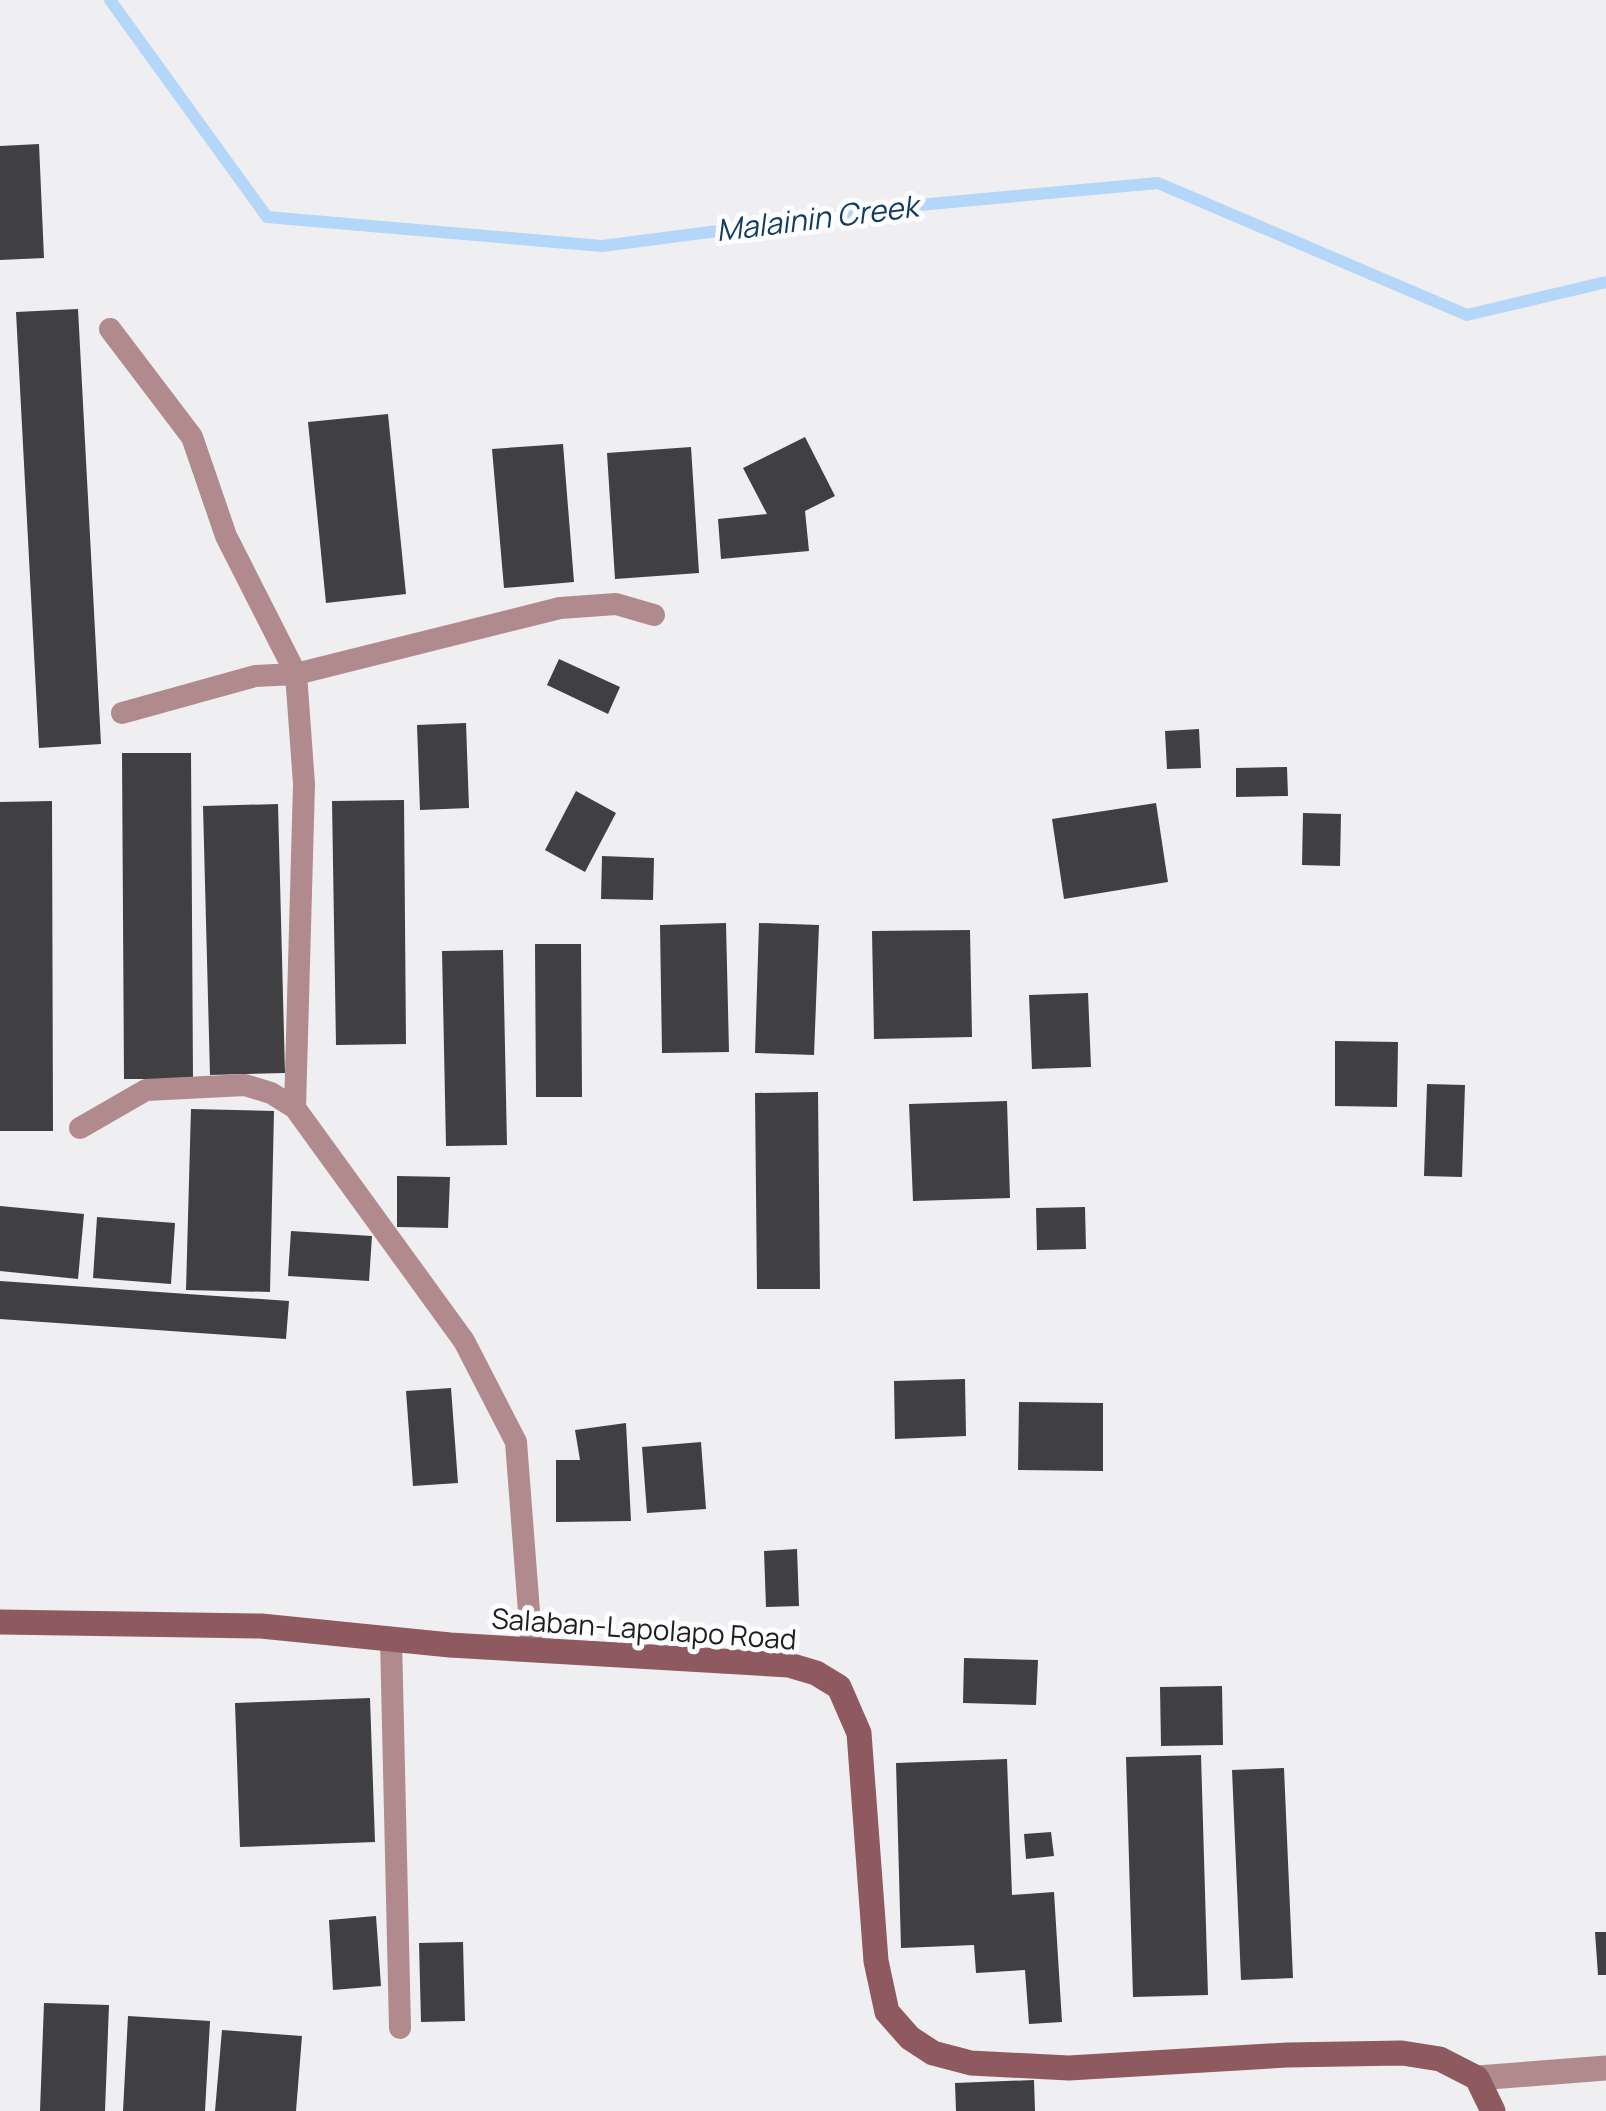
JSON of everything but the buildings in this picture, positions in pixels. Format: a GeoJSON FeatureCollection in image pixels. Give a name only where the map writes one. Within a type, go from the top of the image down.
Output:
{"type":"FeatureCollection","features":[{"type":"Feature","properties":{"kind":"street","name":"Salaban-Lapolapo Road"},"geometry":{"type":"LineString","coordinates":[[0,1622],[261,1626],[532,1651],[789,1664],[816,1672],[839,1687],[859,1733],[876,1960],[886,2012],[910,2038],[934,2053],[971,2063],[1069,2068],[1287,2055],[1402,2054],[1440,2059],[1477,2078]]}},
{"type":"Feature","properties":{"kind":"street"},"geometry":{"type":"LineString","coordinates":[[1493,2111],[1477,2078],[1606,2068]]}},
{"type":"Feature","properties":{"kind":"lane"},"geometry":{"type":"LineString","coordinates":[[110,329],[192,437],[226,536],[296,674],[304,784],[295,1108]]}},
{"type":"Feature","properties":{"kind":"lane"},"geometry":{"type":"LineString","coordinates":[[122,713],[255,676],[296,674],[560,608],[616,604],[654,615]]}},
{"type":"Feature","properties":{"kind":"lane"},"geometry":{"type":"LineString","coordinates":[[80,1128],[146,1090],[245,1086],[271,1093],[295,1108],[464,1341],[516,1442],[532,1651]]}},
{"type":"Feature","properties":{"kind":"lane"},"geometry":{"type":"LineString","coordinates":[[391,1640],[400,2028]]}},
{"type":"Feature","properties":{"kind":"waterway","name":"Malainin Creek"},"geometry":{"type":"LineString","coordinates":[[110,0],[267,217],[602,246],[919,205],[1158,183],[1467,315],[1606,282]]}}]}
